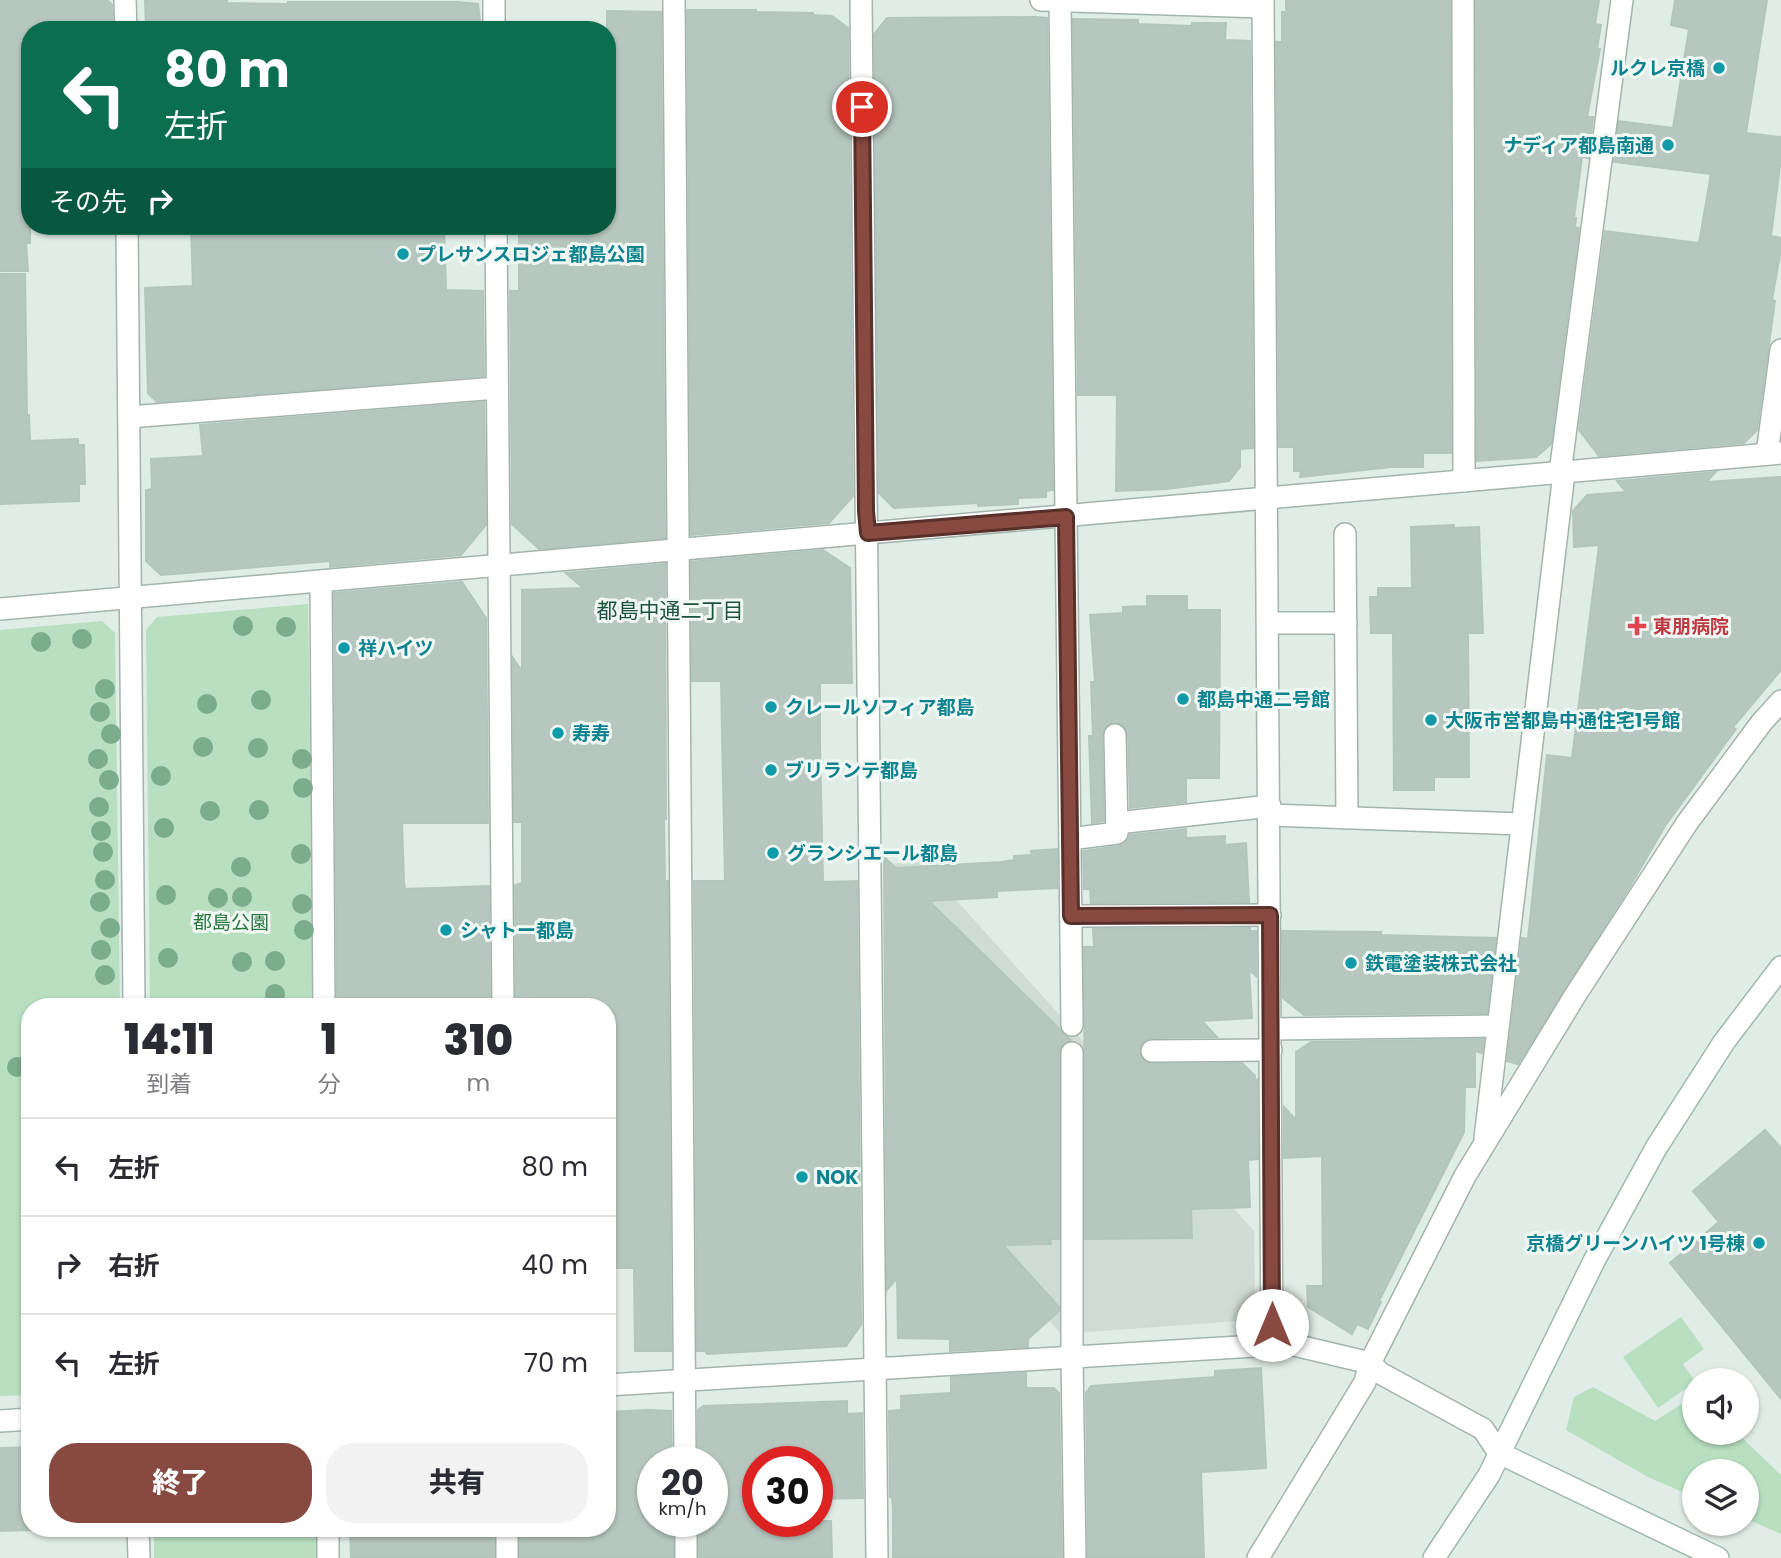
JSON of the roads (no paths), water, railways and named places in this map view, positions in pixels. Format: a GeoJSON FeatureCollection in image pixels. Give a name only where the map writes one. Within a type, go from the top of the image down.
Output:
{"type":"FeatureCollection","features":[{"type":"Feature","properties":{"kind":"street"},"geometry":{"type":"LineString","coordinates":[[125,0],[126,21]]}},
{"type":"Feature","properties":{"kind":"street"},"geometry":{"type":"LineString","coordinates":[[494,0],[494,21]]}},
{"type":"Feature","properties":{"kind":"street"},"geometry":{"type":"LineString","coordinates":[[674,0],[685,1446]]}},
{"type":"Feature","properties":{"kind":"street"},"geometry":{"type":"LineString","coordinates":[[861,0],[877,1558]]}},
{"type":"Feature","properties":{"kind":"street"},"geometry":{"type":"LineString","coordinates":[[1041,0],[1263,4],[1271,1040],[1281,1345]]}},
{"type":"Feature","properties":{"kind":"street"},"geometry":{"type":"LineString","coordinates":[[1463,0],[1464,481]]}},
{"type":"Feature","properties":{"kind":"street"},"geometry":{"type":"LineString","coordinates":[[1484,1144],[1562,473],[1622,0]]}},
{"type":"Feature","properties":{"kind":"street"},"geometry":{"type":"LineString","coordinates":[[1060,1],[1072,1025]]}},
{"type":"Feature","properties":{"kind":"street"},"geometry":{"type":"LineString","coordinates":[[127,235],[134,998]]}},
{"type":"Feature","properties":{"kind":"street"},"geometry":{"type":"LineString","coordinates":[[496,235],[503,998]]}},
{"type":"Feature","properties":{"kind":"street"},"geometry":{"type":"LineString","coordinates":[[0,609],[1774,454],[1781,350]]}},
{"type":"Feature","properties":{"kind":"street"},"geometry":{"type":"LineString","coordinates":[[129,417],[497,388]]}},
{"type":"Feature","properties":{"kind":"street"},"geometry":{"type":"LineString","coordinates":[[1345,534],[1347,818]]}},
{"type":"Feature","properties":{"kind":"street"},"geometry":{"type":"LineString","coordinates":[[321,581],[324,998]]}},
{"type":"Feature","properties":{"kind":"street"},"geometry":{"type":"LineString","coordinates":[[1269,623],[1346,623]]}},
{"type":"Feature","properties":{"kind":"street"},"geometry":{"type":"LineString","coordinates":[[1258,1558],[1361,1388],[1370,1363],[1484,1144],[1576,994],[1688,823],[1762,722],[1781,701]]}},
{"type":"Feature","properties":{"kind":"street"},"geometry":{"type":"LineString","coordinates":[[1070,839],[1117,833],[1115,735]]}},
{"type":"Feature","properties":{"kind":"street"},"geometry":{"type":"LineString","coordinates":[[1116,822],[1270,811],[1347,818],[1521,824]]}},
{"type":"Feature","properties":{"kind":"street"},"geometry":{"type":"LineString","coordinates":[[1071,916],[1270,915]]}},
{"type":"Feature","properties":{"kind":"street"},"geometry":{"type":"LineString","coordinates":[[1434,1558],[1489,1475],[1594,1261],[1656,1148],[1724,1042],[1781,967]]}},
{"type":"Feature","properties":{"kind":"street"},"geometry":{"type":"LineString","coordinates":[[1152,1051],[1271,1040],[1497,1026]]}},
{"type":"Feature","properties":{"kind":"street"},"geometry":{"type":"LineString","coordinates":[[1072,1053],[1074,1558]]}},
{"type":"Feature","properties":{"kind":"street"},"geometry":{"type":"LineString","coordinates":[[616,1384],[1281,1345],[1370,1363],[1380,1373],[1483,1429],[1499,1453],[1717,1558]]}},
{"type":"Feature","properties":{"kind":"street"},"geometry":{"type":"LineString","coordinates":[[0,1421],[21,1420]]}},
{"type":"Feature","properties":{"kind":"street"},"geometry":{"type":"LineString","coordinates":[[138,1537],[139,1558]]}},
{"type":"Feature","properties":{"kind":"street"},"geometry":{"type":"LineString","coordinates":[[328,1537],[328,1558]]}},
{"type":"Feature","properties":{"kind":"street"},"geometry":{"type":"LineString","coordinates":[[507,1537],[507,1558]]}},
{"type":"Feature","properties":{"kind":"street"},"geometry":{"type":"LineString","coordinates":[[686,1537],[686,1558]]}},
{"type":"Feature","properties":{"kind":"place","name":"ルクレ京橋"},"geometry":{"type":"Point","coordinates":[1719,68]}},
{"type":"Feature","properties":{"kind":"place","name":"ナディア都島南通"},"geometry":{"type":"Point","coordinates":[1668,145]}},
{"type":"Feature","properties":{"kind":"place","name":"プレサンスロジェ都島公園"},"geometry":{"type":"Point","coordinates":[403,254]}},
{"type":"Feature","properties":{"kind":"place","name":"東朋病院"},"geometry":{"type":"Point","coordinates":[1637,626]}},
{"type":"Feature","properties":{"kind":"place","name":"祥ハイツ"},"geometry":{"type":"Point","coordinates":[344,648]}},
{"type":"Feature","properties":{"kind":"place","name":"都島中通二号館"},"geometry":{"type":"Point","coordinates":[1183,699]}},
{"type":"Feature","properties":{"kind":"place","name":"クレールソフィア都島"},"geometry":{"type":"Point","coordinates":[771,707]}},
{"type":"Feature","properties":{"kind":"place","name":"大阪市営都島中通住宅1号館"},"geometry":{"type":"Point","coordinates":[1431,720]}},
{"type":"Feature","properties":{"kind":"place","name":"寿寿"},"geometry":{"type":"Point","coordinates":[558,733]}},
{"type":"Feature","properties":{"kind":"place","name":"ブリランテ都島"},"geometry":{"type":"Point","coordinates":[771,770]}},
{"type":"Feature","properties":{"kind":"place","name":"グランシエール都島"},"geometry":{"type":"Point","coordinates":[773,853]}},
{"type":"Feature","properties":{"kind":"place","name":"シャトー都島"},"geometry":{"type":"Point","coordinates":[446,930]}},
{"type":"Feature","properties":{"kind":"place","name":"鉄電塗装株式会社"},"geometry":{"type":"Point","coordinates":[1351,963]}},
{"type":"Feature","properties":{"kind":"place","name":"NOK"},"geometry":{"type":"Point","coordinates":[802,1177]}},
{"type":"Feature","properties":{"kind":"place","name":"京橋グリーンハイツ 1号棟"},"geometry":{"type":"Point","coordinates":[1759,1243]}},
{"type":"Feature","properties":{"kind":"district","name":"都島中通二丁目"},"geometry":{"type":"Point","coordinates":[670,610]}},
{"type":"Feature","properties":{"kind":"park label","name":"都島公園"},"geometry":{"type":"Point","coordinates":[231,922]}}]}
